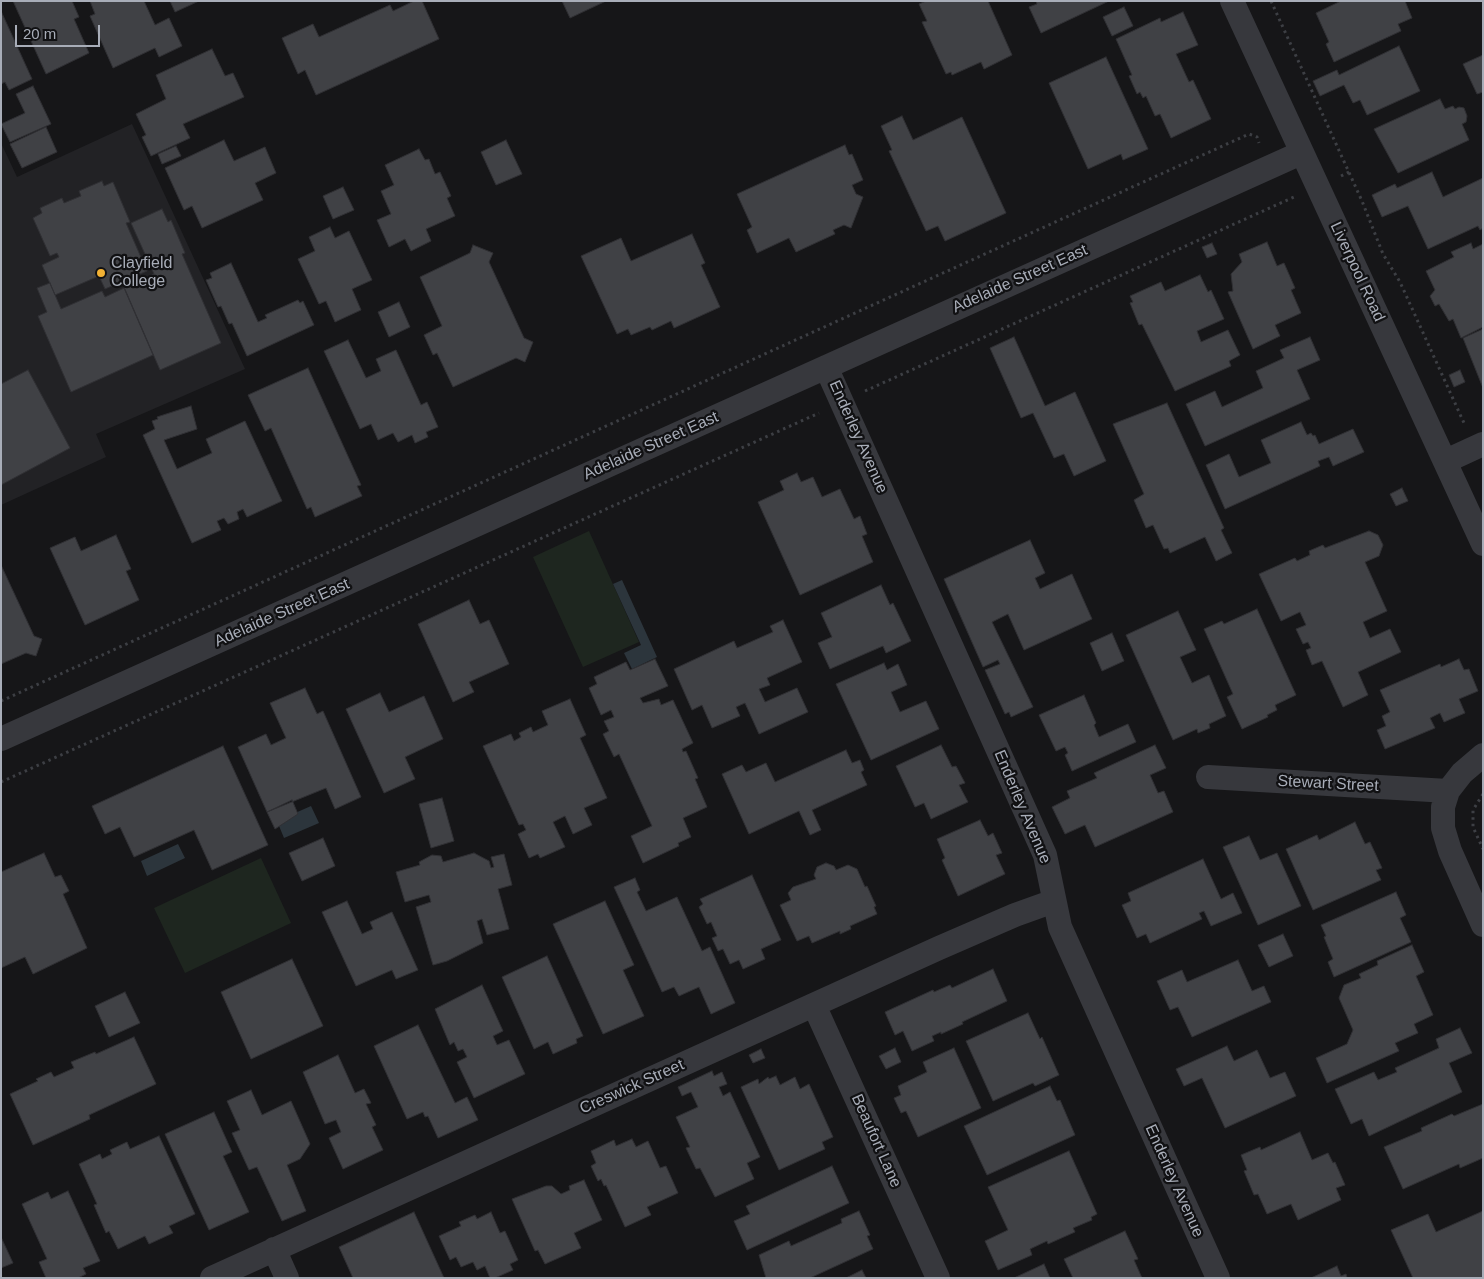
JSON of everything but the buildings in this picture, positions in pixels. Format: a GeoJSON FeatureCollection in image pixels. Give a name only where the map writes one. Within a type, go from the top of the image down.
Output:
{"type":"FeatureCollection","features":[{"type":"Feature","properties":{"kind":"street","name":"Liverpool Road"},"geometry":{"type":"LineString","coordinates":[[1232,1],[1483,544]]}},
{"type":"Feature","properties":{"kind":"street","name":"Adelaide Street East"},"geometry":{"type":"LineString","coordinates":[[1,739],[1301,153]]}},
{"type":"Feature","properties":{"kind":"street","name":"Enderley Avenue"},"geometry":{"type":"LineString","coordinates":[[826,367],[1045,855],[1060,927],[1218,1278]]}},
{"type":"Feature","properties":{"kind":"street"},"geometry":{"type":"LineString","coordinates":[[1446,461],[1483,444]]}},
{"type":"Feature","properties":{"kind":"street"},"geometry":{"type":"LineString","coordinates":[[1483,756],[1462,774],[1448,791],[1443,807],[1443,828],[1450,851],[1483,925]]}},
{"type":"Feature","properties":{"kind":"street","name":"Stewart Street"},"geometry":{"type":"LineString","coordinates":[[1208,778],[1448,791]]}},
{"type":"Feature","properties":{"kind":"street","name":"Creswick Street"},"geometry":{"type":"LineString","coordinates":[[212,1278],[1015,914],[1054,901]]}},
{"type":"Feature","properties":{"kind":"street","name":"Beaufort Lane"},"geometry":{"type":"LineString","coordinates":[[814,1005],[938,1278]]}},
{"type":"Feature","properties":{"kind":"street"},"geometry":{"type":"LineString","coordinates":[[274,1249],[287,1278]]}},
{"type":"Feature","properties":{"kind":"path"},"geometry":{"type":"LineString","coordinates":[[1270,1],[1362,202],[1383,254],[1400,282],[1464,424]]}},
{"type":"Feature","properties":{"kind":"path"},"geometry":{"type":"LineString","coordinates":[[1,701],[1249,134],[1256,137]]}},
{"type":"Feature","properties":{"kind":"path"},"geometry":{"type":"LineString","coordinates":[[1282,194],[1285,201]]}},
{"type":"Feature","properties":{"kind":"path"},"geometry":{"type":"LineString","coordinates":[[862,392],[1290,199]]}},
{"type":"Feature","properties":{"kind":"path"},"geometry":{"type":"LineString","coordinates":[[1,782],[821,412]]}},
{"type":"Feature","properties":{"kind":"path"},"geometry":{"type":"LineString","coordinates":[[1483,794],[1473,810],[1473,828],[1483,849]]}},
{"type":"Feature","properties":{"kind":"shaded area","name":"Clayfield College"},"geometry":{"type":"Polygon","coordinates":[[[132,124],[245,369],[96,434],[106,457],[1,505],[1,143],[17,177],[132,124]]]}},
{"type":"Feature","properties":{"kind":"shaded area"},"geometry":{"type":"Polygon","coordinates":[[[589,531],[639,642],[583,667],[533,557],[589,531]]]}},
{"type":"Feature","properties":{"kind":"shaded area"},"geometry":{"type":"Polygon","coordinates":[[[622,580],[657,657],[632,669],[624,653],[641,645],[613,584],[622,580]]]}},
{"type":"Feature","properties":{"kind":"shaded area"},"geometry":{"type":"Polygon","coordinates":[[[311,806],[319,823],[284,838],[277,821],[311,806]]]}},
{"type":"Feature","properties":{"kind":"shaded area"},"geometry":{"type":"Polygon","coordinates":[[[178,844],[185,858],[147,876],[141,861],[178,844]]]}},
{"type":"Feature","properties":{"kind":"shaded area"},"geometry":{"type":"Polygon","coordinates":[[[261,858],[291,923],[185,973],[154,908],[261,858]]]}},
{"type":"Feature","properties":{"kind":"place","name":"Clayfield College"},"geometry":{"type":"Point","coordinates":[101,273]}}]}
